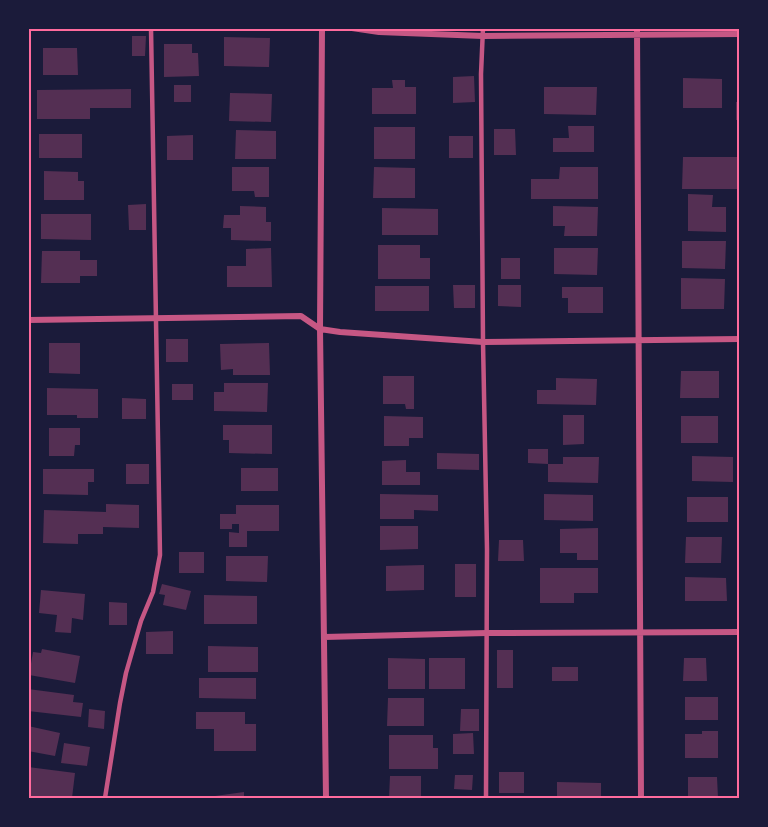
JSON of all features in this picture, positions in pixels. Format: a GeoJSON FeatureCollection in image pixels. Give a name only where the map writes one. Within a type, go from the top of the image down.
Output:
{"type":"FeatureCollection","features":[{"type":"Feature","properties":{"kind":"street"},"geometry":{"type":"LineString","coordinates":[[322,28],[320,329],[326,798]]}},
{"type":"Feature","properties":{"kind":"street"},"geometry":{"type":"LineString","coordinates":[[352,28],[379,32],[740,34]]}},
{"type":"Feature","properties":{"kind":"street"},"geometry":{"type":"LineString","coordinates":[[638,32],[641,798]]}},
{"type":"Feature","properties":{"kind":"street"},"geometry":{"type":"LineString","coordinates":[[28,320],[301,316],[320,329],[340,332],[483,342],[740,339]]}},
{"type":"Feature","properties":{"kind":"street"},"geometry":{"type":"LineString","coordinates":[[324,637],[487,633],[740,632]]}},
{"type":"Feature","properties":{"kind":"lane"},"geometry":{"type":"LineString","coordinates":[[105,798],[126,673],[141,621],[153,592],[160,555],[151,28]]}},
{"type":"Feature","properties":{"kind":"lane"},"geometry":{"type":"LineString","coordinates":[[483,32],[481,74],[487,633],[486,798]]}},
{"type":"Feature","properties":{"kind":"building"},"geometry":{"type":"Polygon","coordinates":[[[132,36],[146,36],[145,56],[132,56],[132,36]]]}},
{"type":"Feature","properties":{"kind":"building"},"geometry":{"type":"Polygon","coordinates":[[[224,37],[270,38],[269,67],[224,66],[224,37]]]}},
{"type":"Feature","properties":{"kind":"building"},"geometry":{"type":"Polygon","coordinates":[[[164,44],[192,44],[192,53],[198,53],[199,76],[164,77],[164,44]]]}},
{"type":"Feature","properties":{"kind":"building"},"geometry":{"type":"Polygon","coordinates":[[[43,48],[77,48],[78,75],[43,75],[43,48]]]}},
{"type":"Feature","properties":{"kind":"building"},"geometry":{"type":"Polygon","coordinates":[[[474,76],[475,102],[453,103],[453,77],[474,76]]]}},
{"type":"Feature","properties":{"kind":"building"},"geometry":{"type":"Polygon","coordinates":[[[683,78],[722,79],[722,108],[683,108],[683,78]]]}},
{"type":"Feature","properties":{"kind":"building"},"geometry":{"type":"Polygon","coordinates":[[[392,80],[405,80],[405,87],[416,87],[416,114],[372,114],[372,88],[393,88],[392,80]]]}},
{"type":"Feature","properties":{"kind":"building"},"geometry":{"type":"Polygon","coordinates":[[[174,85],[191,85],[191,102],[174,102],[174,85]]]}},
{"type":"Feature","properties":{"kind":"building"},"geometry":{"type":"Polygon","coordinates":[[[544,87],[597,87],[596,115],[544,114],[544,87]]]}},
{"type":"Feature","properties":{"kind":"building"},"geometry":{"type":"Polygon","coordinates":[[[131,89],[131,108],[90,108],[90,119],[37,119],[37,90],[131,89]]]}},
{"type":"Feature","properties":{"kind":"building"},"geometry":{"type":"Polygon","coordinates":[[[230,93],[272,94],[271,122],[229,121],[230,93]]]}},
{"type":"Feature","properties":{"kind":"building"},"geometry":{"type":"Polygon","coordinates":[[[736,102],[740,102],[740,120],[736,120],[736,102]]]}},
{"type":"Feature","properties":{"kind":"building"},"geometry":{"type":"Polygon","coordinates":[[[568,126],[594,126],[594,152],[553,152],[553,138],[569,138],[568,126]]]}},
{"type":"Feature","properties":{"kind":"building"},"geometry":{"type":"Polygon","coordinates":[[[374,127],[415,127],[415,159],[374,159],[374,127]]]}},
{"type":"Feature","properties":{"kind":"building"},"geometry":{"type":"Polygon","coordinates":[[[494,129],[515,129],[516,155],[494,155],[494,129]]]}},
{"type":"Feature","properties":{"kind":"building"},"geometry":{"type":"Polygon","coordinates":[[[236,130],[276,131],[276,159],[235,159],[236,130]]]}},
{"type":"Feature","properties":{"kind":"building"},"geometry":{"type":"Polygon","coordinates":[[[39,134],[82,134],[82,158],[39,158],[39,134]]]}},
{"type":"Feature","properties":{"kind":"building"},"geometry":{"type":"Polygon","coordinates":[[[193,135],[193,160],[167,160],[167,136],[193,135]]]}},
{"type":"Feature","properties":{"kind":"building"},"geometry":{"type":"Polygon","coordinates":[[[449,136],[473,136],[473,158],[449,158],[449,136]]]}},
{"type":"Feature","properties":{"kind":"building"},"geometry":{"type":"Polygon","coordinates":[[[683,157],[740,157],[740,189],[682,189],[683,157]]]}},
{"type":"Feature","properties":{"kind":"building"},"geometry":{"type":"Polygon","coordinates":[[[232,167],[269,167],[269,197],[255,197],[254,191],[232,191],[232,167]]]}},
{"type":"Feature","properties":{"kind":"building"},"geometry":{"type":"Polygon","coordinates":[[[374,167],[415,168],[415,198],[373,198],[374,167]]]}},
{"type":"Feature","properties":{"kind":"building"},"geometry":{"type":"Polygon","coordinates":[[[560,167],[598,167],[598,199],[531,199],[531,179],[559,179],[560,167]]]}},
{"type":"Feature","properties":{"kind":"building"},"geometry":{"type":"Polygon","coordinates":[[[44,171],[78,172],[78,181],[84,181],[84,200],[44,200],[44,171]]]}},
{"type":"Feature","properties":{"kind":"building"},"geometry":{"type":"Polygon","coordinates":[[[688,194],[713,195],[712,207],[726,207],[726,232],[688,231],[688,194]]]}},
{"type":"Feature","properties":{"kind":"building"},"geometry":{"type":"Polygon","coordinates":[[[146,204],[146,230],[129,230],[128,205],[146,204]]]}},
{"type":"Feature","properties":{"kind":"building"},"geometry":{"type":"Polygon","coordinates":[[[240,206],[266,207],[266,222],[271,222],[271,241],[231,240],[231,228],[223,228],[224,215],[240,215],[240,206]]]}},
{"type":"Feature","properties":{"kind":"building"},"geometry":{"type":"Polygon","coordinates":[[[553,206],[598,207],[597,236],[564,236],[565,226],[553,226],[553,206]]]}},
{"type":"Feature","properties":{"kind":"building"},"geometry":{"type":"Polygon","coordinates":[[[382,208],[438,209],[438,235],[382,235],[382,208]]]}},
{"type":"Feature","properties":{"kind":"building"},"geometry":{"type":"Polygon","coordinates":[[[41,214],[91,214],[91,240],[41,239],[41,214]]]}},
{"type":"Feature","properties":{"kind":"building"},"geometry":{"type":"Polygon","coordinates":[[[682,241],[726,241],[725,269],[682,268],[682,241]]]}},
{"type":"Feature","properties":{"kind":"building"},"geometry":{"type":"Polygon","coordinates":[[[378,245],[420,245],[420,258],[430,258],[430,279],[378,279],[378,245]]]}},
{"type":"Feature","properties":{"kind":"building"},"geometry":{"type":"Polygon","coordinates":[[[271,248],[272,287],[227,287],[227,266],[246,266],[246,249],[271,248]]]}},
{"type":"Feature","properties":{"kind":"building"},"geometry":{"type":"Polygon","coordinates":[[[554,248],[598,248],[597,275],[554,274],[554,248]]]}},
{"type":"Feature","properties":{"kind":"building"},"geometry":{"type":"Polygon","coordinates":[[[42,251],[80,251],[80,260],[97,260],[97,276],[80,276],[80,283],[41,283],[42,251]]]}},
{"type":"Feature","properties":{"kind":"building"},"geometry":{"type":"Polygon","coordinates":[[[501,258],[520,258],[520,279],[501,279],[501,258]]]}},
{"type":"Feature","properties":{"kind":"building"},"geometry":{"type":"Polygon","coordinates":[[[681,278],[725,279],[724,309],[681,309],[681,278]]]}},
{"type":"Feature","properties":{"kind":"building"},"geometry":{"type":"Polygon","coordinates":[[[453,285],[475,285],[475,308],[454,308],[453,285]]]}},
{"type":"Feature","properties":{"kind":"building"},"geometry":{"type":"Polygon","coordinates":[[[498,285],[521,285],[521,307],[498,306],[498,285]]]}},
{"type":"Feature","properties":{"kind":"building"},"geometry":{"type":"Polygon","coordinates":[[[375,286],[429,286],[429,311],[375,311],[375,286]]]}},
{"type":"Feature","properties":{"kind":"building"},"geometry":{"type":"Polygon","coordinates":[[[562,287],[603,287],[603,313],[568,313],[568,298],[562,298],[562,287]]]}},
{"type":"Feature","properties":{"kind":"building"},"geometry":{"type":"Polygon","coordinates":[[[166,339],[188,339],[188,362],[166,362],[166,339]]]}},
{"type":"Feature","properties":{"kind":"building"},"geometry":{"type":"Polygon","coordinates":[[[49,343],[80,343],[80,374],[49,373],[49,343]]]}},
{"type":"Feature","properties":{"kind":"building"},"geometry":{"type":"Polygon","coordinates":[[[269,343],[270,375],[233,375],[233,369],[221,370],[220,344],[269,343]]]}},
{"type":"Feature","properties":{"kind":"building"},"geometry":{"type":"Polygon","coordinates":[[[681,371],[719,371],[719,398],[680,398],[681,371]]]}},
{"type":"Feature","properties":{"kind":"building"},"geometry":{"type":"Polygon","coordinates":[[[383,376],[414,376],[414,409],[406,409],[405,404],[383,404],[383,376]]]}},
{"type":"Feature","properties":{"kind":"building"},"geometry":{"type":"Polygon","coordinates":[[[556,378],[597,379],[596,405],[537,404],[537,390],[556,390],[556,378]]]}},
{"type":"Feature","properties":{"kind":"building"},"geometry":{"type":"Polygon","coordinates":[[[224,383],[268,383],[267,412],[214,411],[214,392],[224,392],[224,383]]]}},
{"type":"Feature","properties":{"kind":"building"},"geometry":{"type":"Polygon","coordinates":[[[172,384],[193,384],[193,400],[172,400],[172,384]]]}},
{"type":"Feature","properties":{"kind":"building"},"geometry":{"type":"Polygon","coordinates":[[[47,388],[98,389],[98,418],[47,415],[47,388]]]}},
{"type":"Feature","properties":{"kind":"building"},"geometry":{"type":"Polygon","coordinates":[[[122,398],[146,399],[146,419],[122,419],[122,398]]]}},
{"type":"Feature","properties":{"kind":"building"},"geometry":{"type":"Polygon","coordinates":[[[563,415],[584,415],[584,444],[563,445],[563,415]]]}},
{"type":"Feature","properties":{"kind":"building"},"geometry":{"type":"Polygon","coordinates":[[[384,416],[423,417],[423,438],[409,438],[409,446],[384,446],[384,416]]]}},
{"type":"Feature","properties":{"kind":"building"},"geometry":{"type":"Polygon","coordinates":[[[681,416],[718,416],[718,443],[681,443],[681,416]]]}},
{"type":"Feature","properties":{"kind":"building"},"geometry":{"type":"Polygon","coordinates":[[[223,425],[272,425],[272,454],[229,453],[229,440],[223,440],[223,425]]]}},
{"type":"Feature","properties":{"kind":"building"},"geometry":{"type":"Polygon","coordinates":[[[49,428],[80,428],[80,445],[75,445],[74,456],[49,456],[49,428]]]}},
{"type":"Feature","properties":{"kind":"building"},"geometry":{"type":"Polygon","coordinates":[[[528,449],[548,449],[548,464],[528,463],[528,449]]]}},
{"type":"Feature","properties":{"kind":"building"},"geometry":{"type":"Polygon","coordinates":[[[437,453],[479,454],[479,470],[437,469],[437,453]]]}},
{"type":"Feature","properties":{"kind":"building"},"geometry":{"type":"Polygon","coordinates":[[[692,456],[733,457],[733,482],[692,481],[692,456]]]}},
{"type":"Feature","properties":{"kind":"building"},"geometry":{"type":"Polygon","coordinates":[[[563,457],[599,457],[598,483],[548,482],[548,464],[563,464],[563,457]]]}},
{"type":"Feature","properties":{"kind":"building"},"geometry":{"type":"Polygon","coordinates":[[[406,460],[406,472],[420,472],[420,485],[382,485],[382,461],[406,460]]]}},
{"type":"Feature","properties":{"kind":"building"},"geometry":{"type":"Polygon","coordinates":[[[126,464],[149,464],[149,484],[126,484],[126,464]]]}},
{"type":"Feature","properties":{"kind":"building"},"geometry":{"type":"Polygon","coordinates":[[[241,468],[278,468],[278,491],[241,491],[241,468]]]}},
{"type":"Feature","properties":{"kind":"building"},"geometry":{"type":"Polygon","coordinates":[[[43,469],[94,469],[94,482],[88,482],[88,495],[43,494],[43,469]]]}},
{"type":"Feature","properties":{"kind":"building"},"geometry":{"type":"Polygon","coordinates":[[[380,494],[438,495],[438,511],[414,510],[414,519],[380,519],[380,494]]]}},
{"type":"Feature","properties":{"kind":"building"},"geometry":{"type":"Polygon","coordinates":[[[544,494],[593,495],[593,521],[544,520],[544,494]]]}},
{"type":"Feature","properties":{"kind":"building"},"geometry":{"type":"Polygon","coordinates":[[[687,497],[728,497],[728,522],[687,522],[687,497]]]}},
{"type":"Feature","properties":{"kind":"building"},"geometry":{"type":"Polygon","coordinates":[[[106,504],[139,505],[139,528],[103,527],[103,534],[78,534],[78,544],[43,543],[44,510],[106,512],[106,504]]]}},
{"type":"Feature","properties":{"kind":"building"},"geometry":{"type":"Polygon","coordinates":[[[236,505],[279,505],[279,531],[247,531],[247,547],[229,547],[229,532],[239,533],[239,524],[232,524],[232,529],[220,529],[220,514],[236,514],[236,505]]]}},
{"type":"Feature","properties":{"kind":"building"},"geometry":{"type":"Polygon","coordinates":[[[380,526],[418,526],[418,549],[380,550],[380,526]]]}},
{"type":"Feature","properties":{"kind":"building"},"geometry":{"type":"Polygon","coordinates":[[[598,528],[598,560],[577,560],[577,553],[560,553],[560,529],[598,528]]]}},
{"type":"Feature","properties":{"kind":"building"},"geometry":{"type":"Polygon","coordinates":[[[686,537],[722,537],[721,563],[685,563],[686,537]]]}},
{"type":"Feature","properties":{"kind":"building"},"geometry":{"type":"Polygon","coordinates":[[[499,540],[523,540],[524,561],[498,561],[499,540]]]}},
{"type":"Feature","properties":{"kind":"building"},"geometry":{"type":"Polygon","coordinates":[[[179,552],[204,552],[204,573],[179,573],[179,552]]]}},
{"type":"Feature","properties":{"kind":"building"},"geometry":{"type":"Polygon","coordinates":[[[226,556],[268,556],[267,582],[226,581],[226,556]]]}},
{"type":"Feature","properties":{"kind":"building"},"geometry":{"type":"Polygon","coordinates":[[[455,564],[476,564],[476,597],[455,597],[455,564]]]}},
{"type":"Feature","properties":{"kind":"building"},"geometry":{"type":"Polygon","coordinates":[[[424,565],[424,590],[386,591],[386,566],[424,565]]]}},
{"type":"Feature","properties":{"kind":"building"},"geometry":{"type":"Polygon","coordinates":[[[540,568],[598,568],[598,593],[574,593],[574,603],[540,603],[540,568]]]}},
{"type":"Feature","properties":{"kind":"building"},"geometry":{"type":"Polygon","coordinates":[[[685,577],[726,578],[727,601],[685,601],[685,577]]]}},
{"type":"Feature","properties":{"kind":"building"},"geometry":{"type":"Polygon","coordinates":[[[162,584],[191,591],[186,610],[163,605],[165,595],[159,594],[162,584]]]}},
{"type":"Feature","properties":{"kind":"building"},"geometry":{"type":"Polygon","coordinates":[[[41,590],[85,594],[83,620],[72,618],[71,633],[55,632],[57,615],[39,613],[41,590]]]}},
{"type":"Feature","properties":{"kind":"building"},"geometry":{"type":"Polygon","coordinates":[[[204,595],[257,596],[257,624],[204,624],[204,595]]]}},
{"type":"Feature","properties":{"kind":"building"},"geometry":{"type":"Polygon","coordinates":[[[109,602],[127,603],[127,625],[109,625],[109,602]]]}},
{"type":"Feature","properties":{"kind":"building"},"geometry":{"type":"Polygon","coordinates":[[[173,631],[173,654],[146,654],[146,632],[173,631]]]}},
{"type":"Feature","properties":{"kind":"building"},"geometry":{"type":"Polygon","coordinates":[[[208,646],[258,647],[258,672],[208,672],[208,646]]]}},
{"type":"Feature","properties":{"kind":"building"},"geometry":{"type":"Polygon","coordinates":[[[42,649],[80,656],[75,683],[29,675],[33,652],[41,653],[42,649]]]}},
{"type":"Feature","properties":{"kind":"building"},"geometry":{"type":"Polygon","coordinates":[[[497,650],[513,650],[513,688],[497,688],[497,650]]]}},
{"type":"Feature","properties":{"kind":"building"},"geometry":{"type":"Polygon","coordinates":[[[388,658],[425,659],[425,689],[388,689],[388,658]]]}},
{"type":"Feature","properties":{"kind":"building"},"geometry":{"type":"Polygon","coordinates":[[[429,658],[465,658],[465,689],[429,689],[429,658]]]}},
{"type":"Feature","properties":{"kind":"building"},"geometry":{"type":"Polygon","coordinates":[[[684,658],[706,658],[707,681],[683,681],[684,658]]]}},
{"type":"Feature","properties":{"kind":"building"},"geometry":{"type":"Polygon","coordinates":[[[552,667],[578,667],[578,681],[552,681],[552,667]]]}},
{"type":"Feature","properties":{"kind":"building"},"geometry":{"type":"Polygon","coordinates":[[[199,678],[256,678],[256,699],[199,698],[199,678]]]}},
{"type":"Feature","properties":{"kind":"building"},"geometry":{"type":"Polygon","coordinates":[[[28,689],[74,695],[73,702],[83,703],[81,717],[28,711],[28,689]]]}},
{"type":"Feature","properties":{"kind":"building"},"geometry":{"type":"Polygon","coordinates":[[[685,697],[718,697],[718,720],[685,720],[685,697]]]}},
{"type":"Feature","properties":{"kind":"building"},"geometry":{"type":"Polygon","coordinates":[[[388,698],[424,698],[424,726],[387,726],[388,698]]]}},
{"type":"Feature","properties":{"kind":"building"},"geometry":{"type":"Polygon","coordinates":[[[89,709],[105,711],[104,729],[88,727],[89,709]]]}},
{"type":"Feature","properties":{"kind":"building"},"geometry":{"type":"Polygon","coordinates":[[[461,709],[479,709],[479,731],[460,731],[461,709]]]}},
{"type":"Feature","properties":{"kind":"building"},"geometry":{"type":"Polygon","coordinates":[[[196,712],[245,712],[245,724],[256,724],[256,751],[214,751],[214,729],[196,729],[196,712]]]}},
{"type":"Feature","properties":{"kind":"building"},"geometry":{"type":"Polygon","coordinates":[[[28,726],[60,733],[55,756],[28,751],[28,726]]]}},
{"type":"Feature","properties":{"kind":"building"},"geometry":{"type":"Polygon","coordinates":[[[702,731],[718,731],[718,758],[685,758],[685,734],[702,734],[702,731]]]}},
{"type":"Feature","properties":{"kind":"building"},"geometry":{"type":"Polygon","coordinates":[[[473,733],[474,754],[453,754],[453,734],[473,733]]]}},
{"type":"Feature","properties":{"kind":"building"},"geometry":{"type":"Polygon","coordinates":[[[389,735],[433,735],[433,748],[438,748],[438,769],[389,769],[389,735]]]}},
{"type":"Feature","properties":{"kind":"building"},"geometry":{"type":"Polygon","coordinates":[[[64,743],[90,747],[87,766],[61,763],[64,743]]]}},
{"type":"Feature","properties":{"kind":"building"},"geometry":{"type":"Polygon","coordinates":[[[28,767],[75,773],[72,798],[28,797],[28,767]]]}},
{"type":"Feature","properties":{"kind":"building"},"geometry":{"type":"Polygon","coordinates":[[[499,772],[524,772],[524,793],[499,793],[499,772]]]}},
{"type":"Feature","properties":{"kind":"building"},"geometry":{"type":"Polygon","coordinates":[[[455,775],[473,775],[472,790],[454,789],[455,775]]]}},
{"type":"Feature","properties":{"kind":"building"},"geometry":{"type":"Polygon","coordinates":[[[390,776],[421,776],[421,798],[389,798],[390,776]]]}},
{"type":"Feature","properties":{"kind":"building"},"geometry":{"type":"Polygon","coordinates":[[[688,777],[717,777],[718,798],[688,798],[688,777]]]}},
{"type":"Feature","properties":{"kind":"building"},"geometry":{"type":"Polygon","coordinates":[[[557,782],[601,783],[601,798],[557,796],[557,782]]]}},
{"type":"Feature","properties":{"kind":"building"},"geometry":{"type":"Polygon","coordinates":[[[244,792],[244,798],[216,798],[215,796],[244,792]]]}}]}
